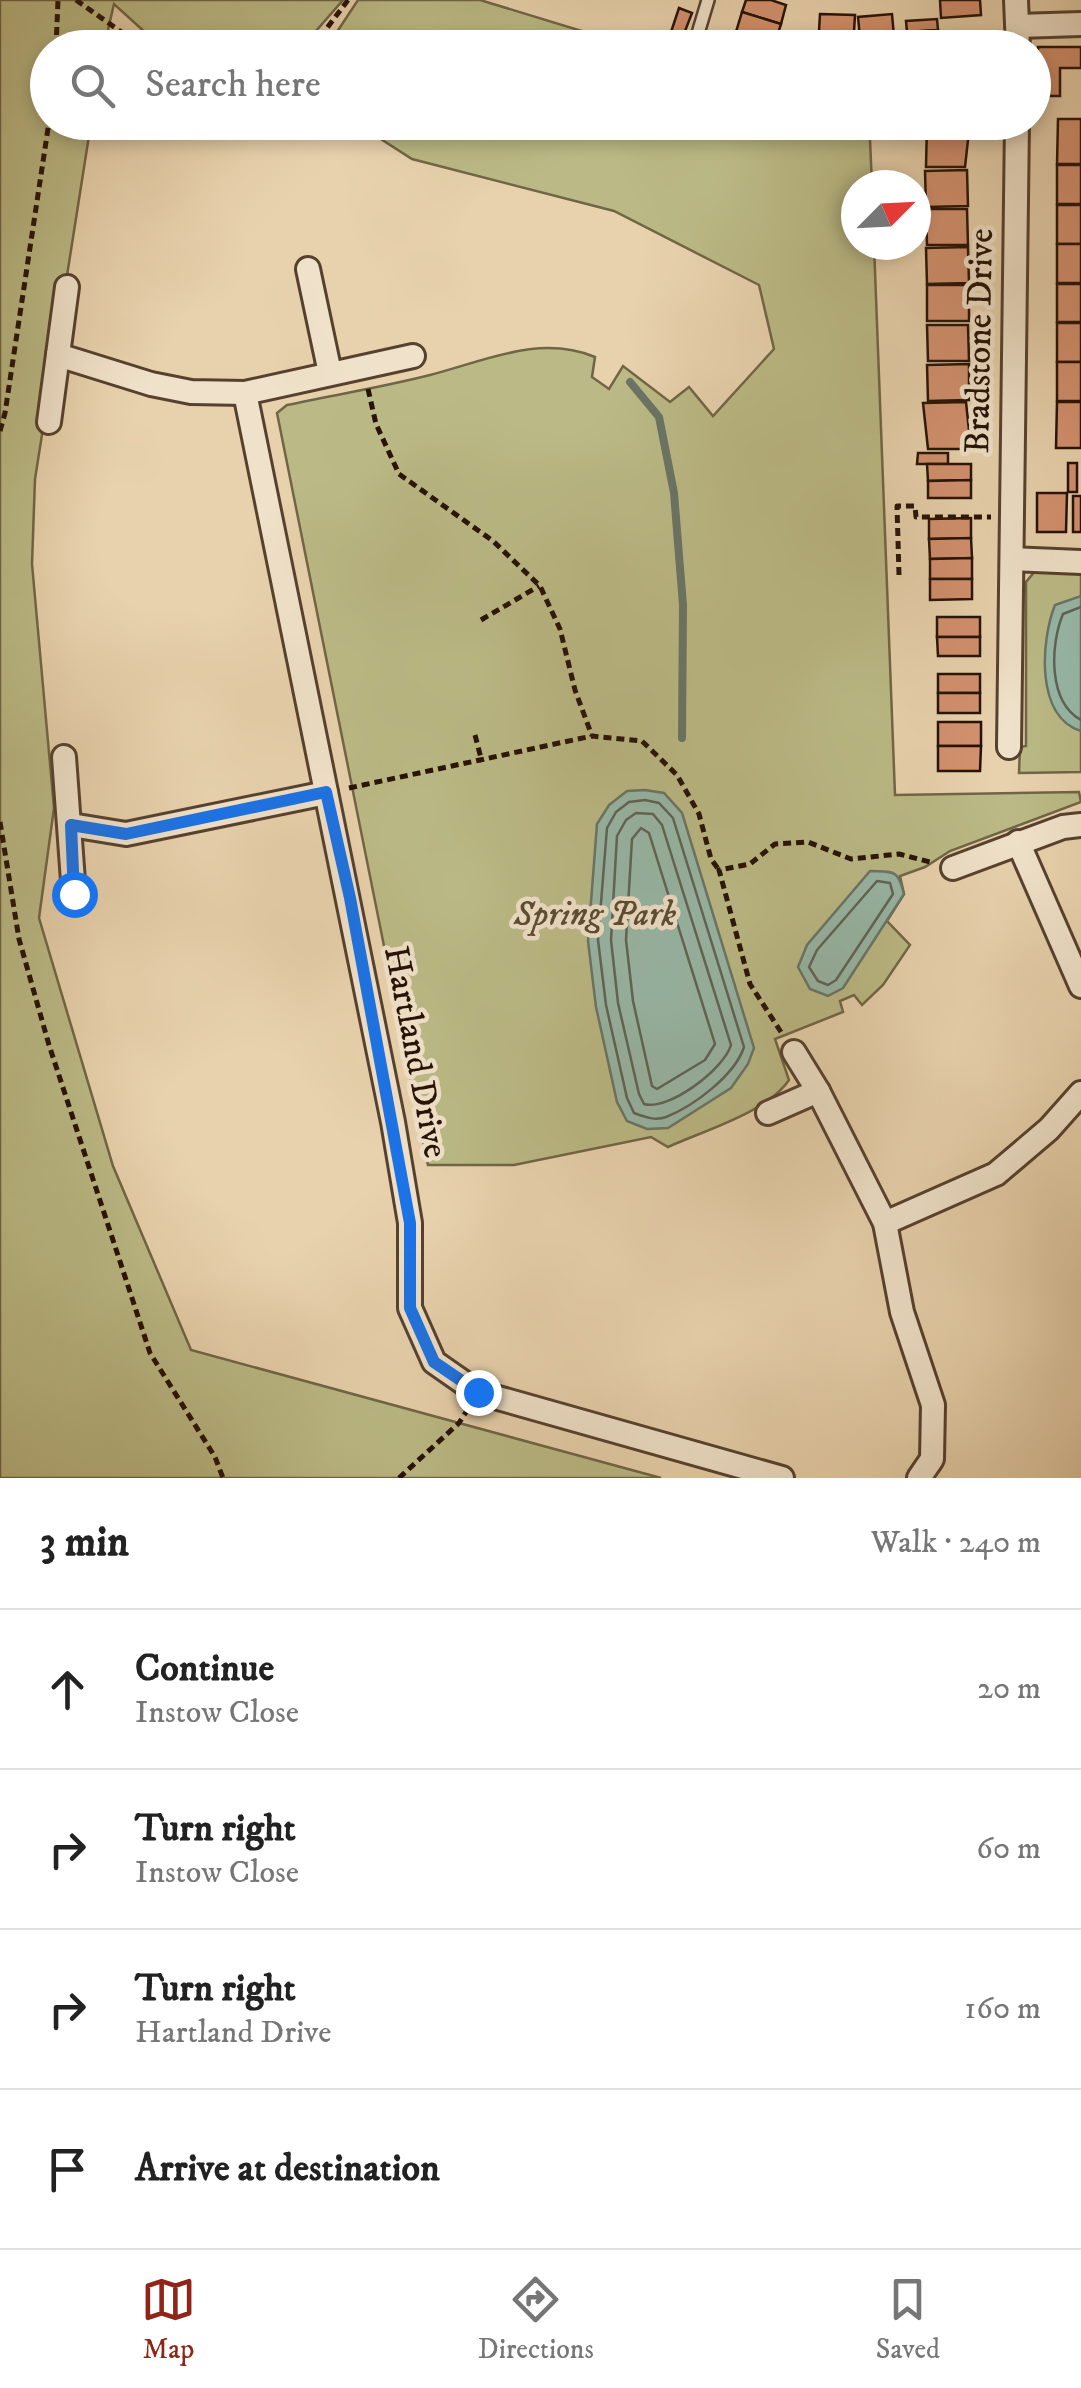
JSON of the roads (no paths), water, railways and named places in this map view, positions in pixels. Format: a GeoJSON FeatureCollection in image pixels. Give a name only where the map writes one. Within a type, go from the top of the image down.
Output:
{"type":"FeatureCollection","features":[{"type":"Feature","properties":{"kind":"street"},"geometry":{"type":"LineString","coordinates":[[1016,0],[1018,30]]}},
{"type":"Feature","properties":{"kind":"street"},"geometry":{"type":"LineString","coordinates":[[1050,30],[1081,24]]}},
{"type":"Feature","properties":{"kind":"street","name":"Bradstone Drive"},"geometry":{"type":"LineString","coordinates":[[1008,747],[1017,140]]}},
{"type":"Feature","properties":{"kind":"street"},"geometry":{"type":"LineString","coordinates":[[308,270],[330,373]]}},
{"type":"Feature","properties":{"kind":"street"},"geometry":{"type":"LineString","coordinates":[[49,422],[67,287]]}},
{"type":"Feature","properties":{"kind":"street"},"geometry":{"type":"LineString","coordinates":[[58,356],[192,392],[244,392],[413,356]]}},
{"type":"Feature","properties":{"kind":"street","name":"Hartland Drive"},"geometry":{"type":"LineString","coordinates":[[244,392],[350,898],[404,1189],[410,1223],[410,1308],[434,1362],[478,1392],[782,1478]]}},
{"type":"Feature","properties":{"kind":"street"},"geometry":{"type":"LineString","coordinates":[[1012,560],[1081,562]]}},
{"type":"Feature","properties":{"kind":"street"},"geometry":{"type":"LineString","coordinates":[[64,757],[74,894]]}},
{"type":"Feature","properties":{"kind":"street"},"geometry":{"type":"LineString","coordinates":[[71,825],[126,834],[326,792]]}},
{"type":"Feature","properties":{"kind":"street"},"geometry":{"type":"LineString","coordinates":[[953,868],[1062,827],[1081,825]]}},
{"type":"Feature","properties":{"kind":"street"},"geometry":{"type":"LineString","coordinates":[[1018,842],[1081,986]]}},
{"type":"Feature","properties":{"kind":"street"},"geometry":{"type":"LineString","coordinates":[[794,1052],[885,1223],[902,1312],[933,1405],[932,1458],[919,1478]]}},
{"type":"Feature","properties":{"kind":"street"},"geometry":{"type":"LineString","coordinates":[[768,1113],[818,1091]]}},
{"type":"Feature","properties":{"kind":"street"},"geometry":{"type":"LineString","coordinates":[[885,1223],[996,1174],[1049,1129],[1081,1094]]}},
{"type":"Feature","properties":{"kind":"lane"},"geometry":{"type":"LineString","coordinates":[[699,30],[708,0]]}},
{"type":"Feature","properties":{"kind":"water"},"geometry":{"type":"Polygon","coordinates":[[[1081,596],[1081,731],[1066,723],[1056,710],[1049,694],[1045,657],[1055,605],[1081,596]]]}},
{"type":"Feature","properties":{"kind":"water"},"geometry":{"type":"Polygon","coordinates":[[[627,791],[664,793],[682,813],[754,1048],[731,1088],[668,1128],[647,1129],[627,1121],[617,1102],[596,1007],[588,941],[597,824],[609,805],[627,791]]]}},
{"type":"Feature","properties":{"kind":"water"},"geometry":{"type":"Polygon","coordinates":[[[870,871],[894,874],[904,894],[843,988],[828,996],[810,989],[798,967],[807,945],[870,871]]]}},
{"type":"Feature","properties":{"kind":"waterway"},"geometry":{"type":"LineString","coordinates":[[630,382],[659,417],[674,493],[683,605],[682,738]]}},
{"type":"Feature","properties":{"kind":"park label","name":"Spring Park"},"geometry":{"type":"Point","coordinates":[595,915]}}]}
